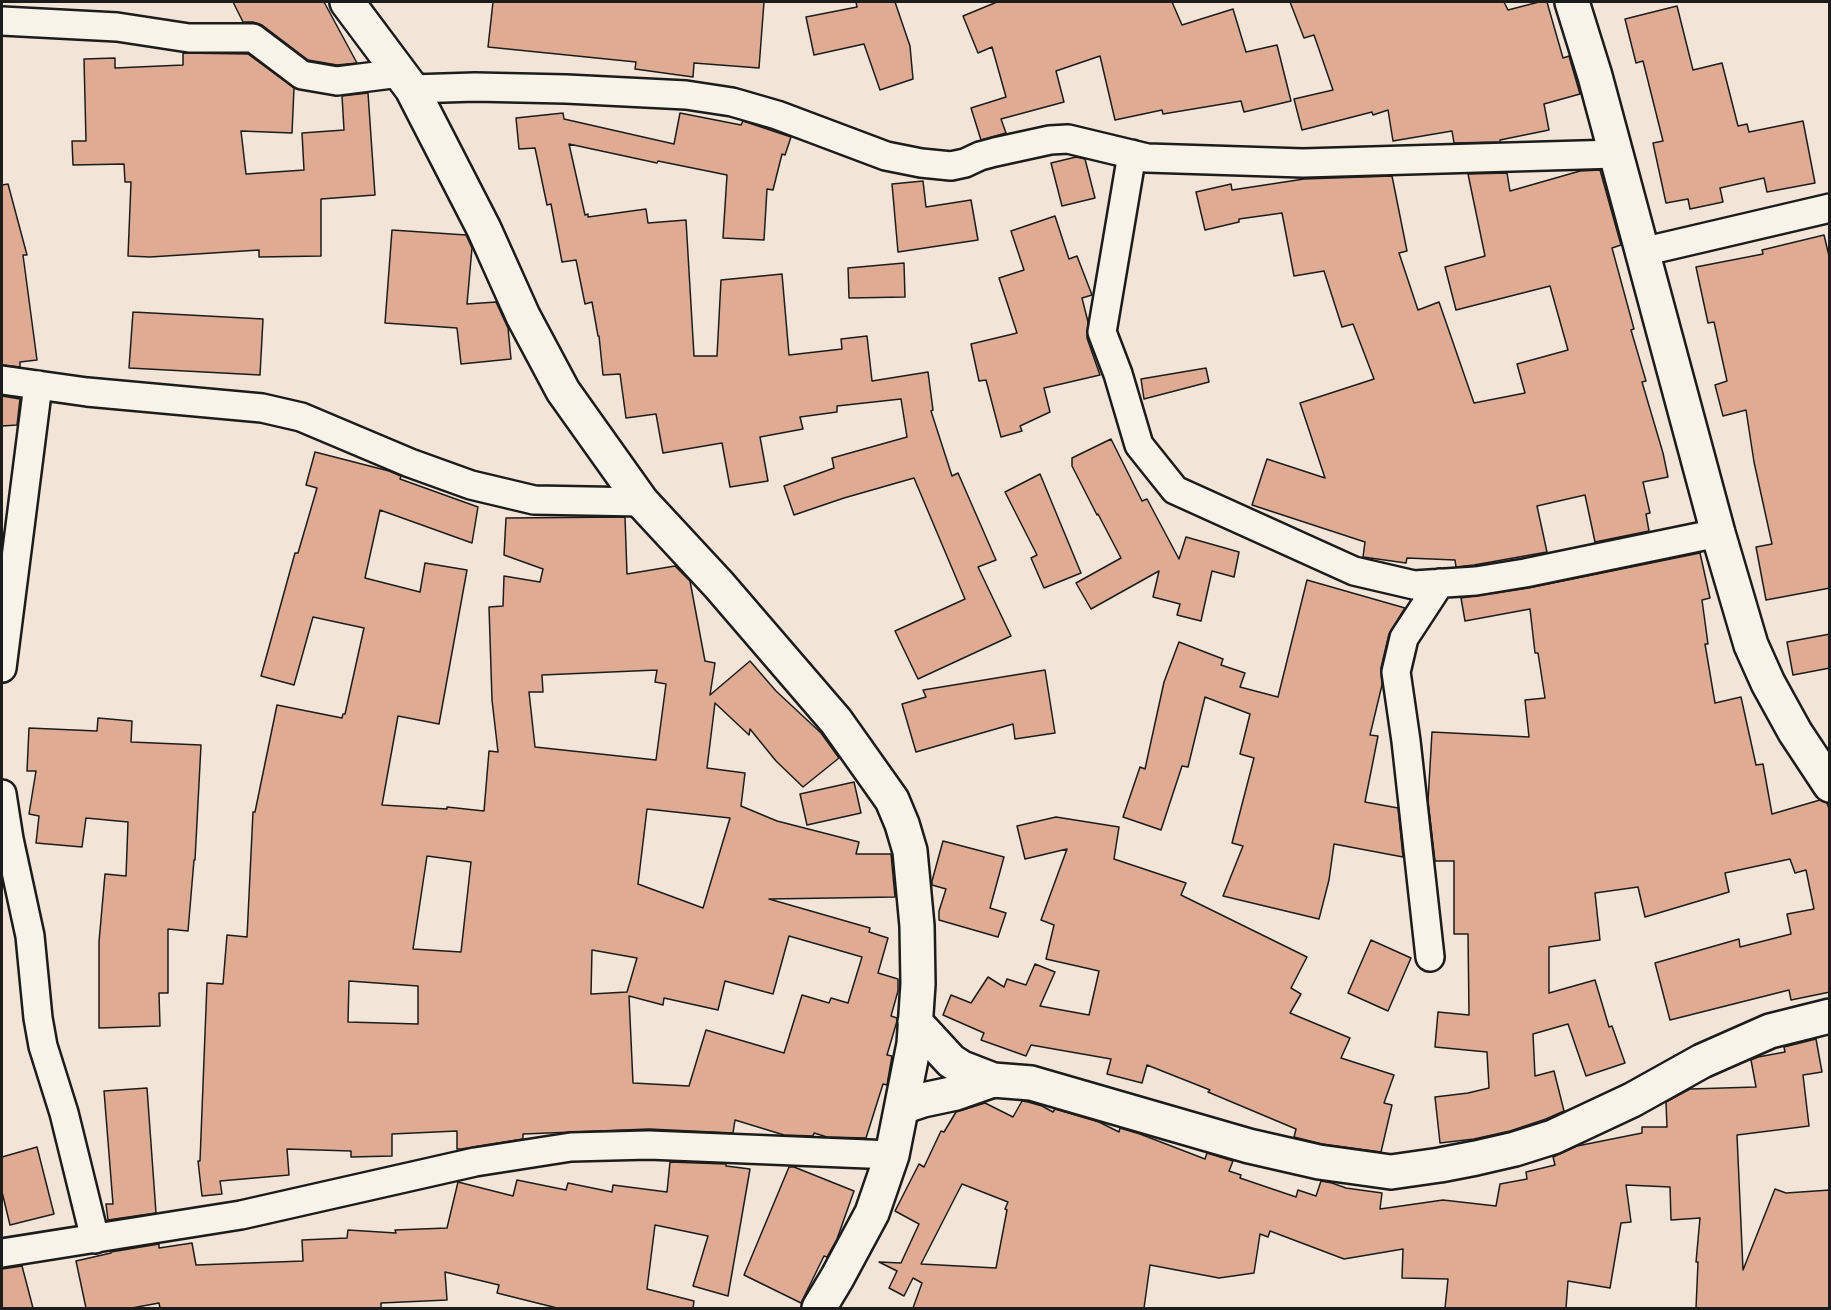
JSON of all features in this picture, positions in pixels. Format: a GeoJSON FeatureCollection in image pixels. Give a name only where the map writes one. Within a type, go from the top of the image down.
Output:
{"type":"FeatureCollection","features":[{"type":"Feature","properties":{"kind":"street"},"geometry":{"type":"LineString","coordinates":[[347,2],[406,81],[484,228],[523,316],[563,391],[642,502],[719,585],[836,721],[892,800],[902,824],[910,851],[917,926],[918,984],[914,1044],[892,1155],[872,1213],[819,1308]]}},
{"type":"Feature","properties":{"kind":"street"},"geometry":{"type":"LineString","coordinates":[[1572,2],[1616,154],[1652,249],[1742,558],[1768,639],[1812,727],[1830,753]]}},
{"type":"Feature","properties":{"kind":"street"},"geometry":{"type":"LineString","coordinates":[[1594,2],[1639,154],[1652,249],[1718,533],[1751,645],[1794,732],[1830,785]]}},
{"type":"Feature","properties":{"kind":"street"},"geometry":{"type":"LineString","coordinates":[[2,21],[117,27],[189,38],[253,38],[302,75],[337,81],[406,81],[475,87],[686,95],[732,102],[886,156],[951,166],[995,152],[1050,140],[1068,139],[1147,158],[1303,163],[1616,154]]}},
{"type":"Feature","properties":{"kind":"street"},"geometry":{"type":"LineString","coordinates":[[1132,154],[1102,332],[1119,374],[1139,445],[1175,490],[1353,571],[1414,585],[1525,573],[1718,533]]}},
{"type":"Feature","properties":{"kind":"street"},"geometry":{"type":"LineString","coordinates":[[1652,249],[1830,208]]}},
{"type":"Feature","properties":{"kind":"street"},"geometry":{"type":"LineString","coordinates":[[2,380],[87,392],[262,408],[301,417],[410,463],[471,485],[534,500],[642,502]]}},
{"type":"Feature","properties":{"kind":"street"},"geometry":{"type":"LineString","coordinates":[[2,668],[38,385]]}},
{"type":"Feature","properties":{"kind":"street"},"geometry":{"type":"LineString","coordinates":[[1430,957],[1396,672],[1404,638],[1440,583]]}},
{"type":"Feature","properties":{"kind":"street"},"geometry":{"type":"LineString","coordinates":[[2,794],[9,839],[30,936],[38,1018],[95,1239]]}},
{"type":"Feature","properties":{"kind":"street"},"geometry":{"type":"LineString","coordinates":[[915,1022],[951,1061],[962,1068],[993,1080],[1031,1083],[1249,1146],[1310,1160],[1391,1172],[1440,1166],[1515,1149],[1552,1137],[1632,1100],[1702,1060],[1770,1031],[1830,1016]]}},
{"type":"Feature","properties":{"kind":"street"},"geometry":{"type":"LineString","coordinates":[[902,1107],[956,1093],[993,1080]]}},
{"type":"Feature","properties":{"kind":"street"},"geometry":{"type":"LineString","coordinates":[[2,1253],[241,1215],[475,1162],[571,1147],[649,1145],[892,1155]]}},
{"type":"Feature","properties":{"kind":"building"},"geometry":{"type":"Polygon","coordinates":[[[233,2],[324,2],[357,63],[337,65],[308,60],[262,25],[243,22],[233,2]]]}},
{"type":"Feature","properties":{"kind":"building"},"geometry":{"type":"Polygon","coordinates":[[[493,2],[764,2],[759,68],[694,63],[693,77],[635,69],[636,62],[488,47],[493,2]]]}},
{"type":"Feature","properties":{"kind":"building"},"geometry":{"type":"Polygon","coordinates":[[[856,2],[895,2],[910,46],[913,79],[880,90],[864,44],[814,55],[806,17],[857,7],[856,2]]]}},
{"type":"Feature","properties":{"kind":"building"},"geometry":{"type":"Polygon","coordinates":[[[997,2],[1172,2],[1182,25],[1233,9],[1246,52],[1277,45],[1291,101],[1244,112],[1241,101],[1163,114],[1162,110],[1115,120],[1100,56],[1056,71],[1064,102],[1001,119],[1006,133],[981,140],[971,108],[1006,97],[992,47],[978,53],[963,16],[997,2]]]}},
{"type":"Feature","properties":{"kind":"building"},"geometry":{"type":"Polygon","coordinates":[[[1290,2],[1504,2],[1508,10],[1547,2],[1563,58],[1569,56],[1580,94],[1544,104],[1549,130],[1500,140],[1500,142],[1454,143],[1452,131],[1393,141],[1388,110],[1302,130],[1294,99],[1333,90],[1314,35],[1304,38],[1290,2]]]}},
{"type":"Feature","properties":{"kind":"building"},"geometry":{"type":"Polygon","coordinates":[[[1677,6],[1693,70],[1722,63],[1738,126],[1747,124],[1749,132],[1803,121],[1815,183],[1767,192],[1764,178],[1720,188],[1723,202],[1690,209],[1688,199],[1666,203],[1653,143],[1663,141],[1643,61],[1636,63],[1625,19],[1677,6]]]}},
{"type":"Feature","properties":{"kind":"building"},"geometry":{"type":"Polygon","coordinates":[[[183,53],[248,54],[294,88],[292,133],[241,131],[246,174],[304,170],[302,133],[344,130],[342,96],[368,93],[375,195],[321,199],[321,256],[259,257],[259,250],[150,257],[128,256],[131,182],[125,182],[124,164],[73,165],[72,141],[86,141],[84,59],[115,58],[115,68],[183,65],[183,53]]]}},
{"type":"Feature","properties":{"kind":"building"},"geometry":{"type":"Polygon","coordinates":[[[563,113],[564,119],[674,144],[680,113],[741,125],[743,121],[791,137],[785,155],[782,154],[773,190],[767,189],[764,240],[723,238],[727,175],[569,144],[585,215],[588,214],[588,217],[646,209],[648,223],[686,220],[694,356],[717,356],[721,280],[782,274],[789,355],[842,349],[841,339],[867,336],[872,381],[928,372],[933,410],[931,411],[952,476],[958,473],[996,560],[978,567],[1011,636],[918,679],[895,631],[965,599],[914,478],[794,515],[784,486],[834,468],[832,458],[907,437],[901,399],[837,406],[837,412],[800,417],[803,429],[760,437],[768,481],[730,487],[722,443],[663,453],[656,414],[626,418],[620,374],[603,375],[599,336],[592,302],[585,304],[576,260],[562,262],[551,204],[547,205],[535,148],[519,149],[516,118],[563,113]]]}},
{"type":"Feature","properties":{"kind":"building"},"geometry":{"type":"Polygon","coordinates":[[[1076,157],[1085,159],[1095,198],[1062,206],[1051,163],[1076,157]]]}},
{"type":"Feature","properties":{"kind":"building"},"geometry":{"type":"Polygon","coordinates":[[[1600,170],[1621,245],[1612,248],[1634,329],[1631,330],[1646,381],[1642,382],[1668,477],[1643,482],[1650,513],[1646,514],[1649,531],[1595,542],[1585,495],[1537,506],[1547,552],[1456,567],[1455,560],[1407,558],[1406,563],[1363,557],[1365,542],[1252,505],[1267,459],[1325,478],[1300,403],[1374,379],[1353,324],[1342,327],[1324,271],[1294,276],[1282,213],[1239,219],[1239,222],[1205,230],[1196,192],[1231,184],[1232,190],[1304,179],[1392,176],[1407,251],[1399,253],[1418,310],[1439,302],[1474,403],[1525,393],[1517,364],[1568,350],[1550,286],[1456,310],[1445,267],[1485,256],[1468,174],[1507,173],[1510,191],[1580,171],[1600,170]]]}},
{"type":"Feature","properties":{"kind":"building"},"geometry":{"type":"Polygon","coordinates":[[[923,181],[926,207],[971,200],[978,240],[898,252],[892,184],[923,181]]]}},
{"type":"Feature","properties":{"kind":"building"},"geometry":{"type":"Polygon","coordinates":[[[8,184],[27,255],[23,255],[37,360],[20,362],[20,367],[2,365],[2,185],[8,184]]]}},
{"type":"Feature","properties":{"kind":"building"},"geometry":{"type":"Polygon","coordinates":[[[1055,216],[1069,259],[1077,256],[1092,295],[1082,298],[1088,322],[1087,338],[1100,375],[1044,388],[1050,412],[1020,426],[1022,431],[1001,437],[986,380],[979,381],[971,344],[1017,333],[999,278],[1024,270],[1011,231],[1055,216]]]}},
{"type":"Feature","properties":{"kind":"building"},"geometry":{"type":"Polygon","coordinates":[[[392,230],[466,235],[472,248],[467,304],[496,302],[508,328],[511,359],[461,364],[457,328],[385,323],[392,230]]]}},
{"type":"Feature","properties":{"kind":"building"},"geometry":{"type":"Polygon","coordinates":[[[1824,235],[1830,260],[1830,588],[1766,600],[1756,547],[1772,544],[1754,462],[1746,410],[1723,416],[1715,385],[1727,381],[1714,322],[1708,323],[1696,267],[1763,254],[1762,250],[1824,235]]]}},
{"type":"Feature","properties":{"kind":"building"},"geometry":{"type":"Polygon","coordinates":[[[904,263],[905,297],[849,298],[848,268],[904,263]]]}},
{"type":"Feature","properties":{"kind":"building"},"geometry":{"type":"Polygon","coordinates":[[[133,312],[263,319],[260,375],[129,368],[133,312]]]}},
{"type":"Feature","properties":{"kind":"building"},"geometry":{"type":"Polygon","coordinates":[[[1206,368],[1209,382],[1144,399],[1141,379],[1206,368]]]}},
{"type":"Feature","properties":{"kind":"building"},"geometry":{"type":"Polygon","coordinates":[[[2,396],[20,399],[17,425],[2,426],[2,396]]]}},
{"type":"Feature","properties":{"kind":"building"},"geometry":{"type":"Polygon","coordinates":[[[1111,439],[1142,501],[1147,499],[1179,559],[1186,537],[1239,552],[1234,577],[1212,571],[1201,621],[1177,615],[1180,604],[1153,597],[1159,571],[1091,609],[1076,583],[1121,558],[1072,466],[1072,458],[1111,439]]]}},
{"type":"Feature","properties":{"kind":"building"},"geometry":{"type":"Polygon","coordinates":[[[315,452],[389,471],[401,476],[400,479],[478,507],[472,543],[380,510],[365,578],[420,592],[425,563],[467,570],[439,724],[398,716],[382,805],[447,809],[447,807],[484,811],[489,751],[498,752],[492,700],[489,607],[503,606],[504,576],[540,582],[543,569],[504,555],[506,518],[625,517],[627,574],[675,566],[690,581],[705,661],[715,663],[710,695],[750,661],[776,691],[821,733],[839,758],[803,787],[776,761],[750,729],[749,735],[715,703],[707,768],[745,773],[741,806],[777,821],[859,842],[856,854],[891,854],[895,897],[769,899],[870,928],[869,932],[888,938],[878,973],[898,979],[898,991],[891,1016],[897,1018],[897,1021],[887,1055],[892,1056],[887,1085],[883,1084],[866,1138],[827,1137],[814,1133],[813,1136],[784,1135],[735,1120],[733,1133],[649,1129],[523,1134],[523,1139],[461,1149],[457,1149],[457,1131],[392,1134],[392,1156],[351,1157],[351,1151],[287,1149],[289,1175],[220,1181],[222,1194],[202,1196],[198,1161],[200,1161],[207,983],[223,984],[227,935],[247,937],[253,812],[255,812],[277,705],[342,718],[345,714],[364,628],[313,617],[294,685],[261,676],[295,553],[298,553],[317,488],[306,485],[315,452]],[[657,670],[542,675],[543,692],[529,692],[535,747],[656,760],[666,684],[655,682],[657,670]],[[647,809],[638,884],[703,908],[730,818],[647,809]],[[427,856],[413,949],[461,952],[471,862],[427,856]],[[789,936],[773,994],[725,981],[718,1010],[664,998],[663,1005],[629,996],[633,1083],[689,1086],[706,1030],[784,1053],[802,995],[829,1003],[831,998],[848,1003],[862,957],[789,936]],[[592,950],[591,994],[627,992],[637,958],[592,950]],[[349,981],[348,1022],[418,1024],[418,986],[349,981]]]}},
{"type":"Feature","properties":{"kind":"building"},"geometry":{"type":"Polygon","coordinates":[[[1040,474],[1081,573],[1044,588],[1031,558],[1037,555],[1005,492],[1040,474]]]}},
{"type":"Feature","properties":{"kind":"building"},"geometry":{"type":"Polygon","coordinates":[[[1700,553],[1710,598],[1702,600],[1708,644],[1705,644],[1715,703],[1741,697],[1756,765],[1763,764],[1772,814],[1820,800],[1827,803],[1830,811],[1830,992],[1791,1000],[1789,990],[1670,1020],[1655,963],[1739,939],[1740,947],[1791,934],[1787,914],[1814,909],[1806,870],[1795,873],[1790,859],[1725,873],[1729,892],[1645,917],[1638,887],[1595,893],[1600,940],[1549,947],[1549,993],[1595,980],[1609,1027],[1612,1026],[1625,1063],[1586,1076],[1568,1024],[1533,1034],[1535,1076],[1554,1071],[1564,1111],[1510,1131],[1474,1139],[1440,1143],[1435,1097],[1489,1088],[1487,1052],[1435,1047],[1438,1012],[1469,1015],[1468,934],[1454,934],[1454,861],[1435,861],[1428,801],[1432,732],[1529,737],[1525,700],[1545,698],[1538,653],[1535,653],[1530,609],[1465,621],[1461,598],[1528,588],[1700,553]]]}},
{"type":"Feature","properties":{"kind":"building"},"geometry":{"type":"Polygon","coordinates":[[[1307,580],[1405,608],[1389,634],[1381,668],[1382,685],[1370,735],[1378,736],[1365,802],[1398,808],[1403,857],[1334,844],[1329,880],[1319,919],[1223,896],[1243,846],[1232,843],[1254,758],[1240,754],[1250,714],[1205,697],[1188,767],[1182,766],[1161,830],[1123,817],[1140,767],[1145,769],[1164,682],[1179,642],[1223,659],[1221,665],[1245,673],[1240,687],[1278,697],[1307,580]]]}},
{"type":"Feature","properties":{"kind":"building"},"geometry":{"type":"Polygon","coordinates":[[[1830,634],[1830,668],[1793,675],[1787,642],[1830,634]]]}},
{"type":"Feature","properties":{"kind":"building"},"geometry":{"type":"Polygon","coordinates":[[[1045,670],[1055,733],[1015,739],[1013,724],[916,752],[902,704],[926,697],[923,690],[1045,670]]]}},
{"type":"Feature","properties":{"kind":"building"},"geometry":{"type":"Polygon","coordinates":[[[98,718],[132,721],[131,742],[201,745],[195,860],[188,931],[168,929],[168,993],[159,993],[160,1026],[99,1028],[99,942],[105,874],[126,876],[128,822],[86,818],[82,847],[36,843],[39,816],[29,814],[36,771],[27,771],[29,728],[97,731],[98,718]]]}},
{"type":"Feature","properties":{"kind":"building"},"geometry":{"type":"Polygon","coordinates":[[[854,782],[861,813],[807,825],[800,794],[854,782]]]}},
{"type":"Feature","properties":{"kind":"building"},"geometry":{"type":"Polygon","coordinates":[[[1056,817],[1119,827],[1114,859],[1186,883],[1181,895],[1307,957],[1291,988],[1301,994],[1290,1013],[1350,1038],[1341,1058],[1394,1075],[1384,1103],[1392,1105],[1381,1152],[1322,1144],[1294,1137],[1296,1129],[1208,1092],[1210,1090],[1147,1065],[1142,1083],[1107,1074],[1111,1059],[1031,1045],[1026,1056],[981,1040],[984,1033],[943,1015],[951,995],[971,1003],[988,977],[1004,987],[1007,979],[1026,985],[1035,964],[1055,972],[1040,1006],[1089,1015],[1099,971],[1046,959],[1054,925],[1041,920],[1067,849],[1025,859],[1017,826],[1056,817]]]}},
{"type":"Feature","properties":{"kind":"building"},"geometry":{"type":"Polygon","coordinates":[[[943,841],[1004,857],[990,908],[1006,913],[998,937],[939,920],[939,911],[946,889],[932,885],[932,881],[943,841]]]}},
{"type":"Feature","properties":{"kind":"building"},"geometry":{"type":"Polygon","coordinates":[[[1371,940],[1411,958],[1388,1011],[1348,993],[1371,940]]]}},
{"type":"Feature","properties":{"kind":"building"},"geometry":{"type":"Polygon","coordinates":[[[1816,1039],[1822,1072],[1803,1075],[1809,1126],[1737,1135],[1743,1270],[1775,1189],[1786,1193],[1830,1190],[1830,1308],[1696,1308],[1698,1262],[1696,1262],[1700,1218],[1671,1220],[1670,1187],[1626,1185],[1631,1222],[1621,1223],[1610,1288],[1568,1281],[1566,1308],[1445,1308],[1448,1279],[1402,1278],[1403,1249],[1344,1259],[1270,1231],[1268,1237],[1260,1234],[1254,1273],[1219,1278],[1150,1265],[1144,1308],[913,1308],[922,1283],[913,1278],[904,1296],[889,1288],[897,1271],[879,1262],[901,1263],[919,1224],[895,1211],[919,1164],[924,1167],[941,1131],[944,1132],[956,1112],[985,1103],[1013,1117],[1022,1101],[1028,1102],[1053,1112],[1055,1109],[1099,1122],[1119,1132],[1120,1128],[1140,1134],[1205,1159],[1207,1153],[1233,1161],[1229,1171],[1241,1175],[1240,1178],[1296,1197],[1298,1190],[1316,1196],[1321,1181],[1346,1188],[1382,1193],[1380,1209],[1443,1200],[1496,1206],[1500,1184],[1527,1179],[1526,1172],[1555,1165],[1553,1157],[1577,1146],[1642,1133],[1642,1127],[1667,1127],[1666,1102],[1690,1089],[1756,1087],[1751,1060],[1785,1052],[1784,1047],[1816,1039]],[[962,1184],[921,1264],[996,1268],[1008,1202],[962,1184]]]}},
{"type":"Feature","properties":{"kind":"building"},"geometry":{"type":"Polygon","coordinates":[[[147,1088],[156,1213],[108,1220],[106,1204],[113,1204],[104,1091],[147,1088]]]}},
{"type":"Feature","properties":{"kind":"building"},"geometry":{"type":"Polygon","coordinates":[[[37,1147],[54,1214],[10,1225],[2,1192],[2,1157],[37,1147]]]}},
{"type":"Feature","properties":{"kind":"building"},"geometry":{"type":"Polygon","coordinates":[[[670,1162],[726,1164],[726,1166],[750,1169],[728,1296],[693,1286],[708,1236],[655,1225],[647,1289],[694,1301],[693,1308],[557,1308],[497,1293],[499,1285],[445,1272],[447,1300],[381,1303],[381,1308],[160,1308],[159,1303],[132,1308],[86,1308],[76,1261],[159,1244],[159,1248],[192,1243],[196,1265],[303,1261],[302,1240],[347,1238],[348,1230],[396,1233],[395,1230],[447,1228],[458,1182],[513,1196],[517,1180],[566,1190],[568,1183],[612,1192],[613,1185],[667,1192],[670,1162]]]}},
{"type":"Feature","properties":{"kind":"building"},"geometry":{"type":"Polygon","coordinates":[[[789,1167],[854,1191],[837,1239],[827,1257],[824,1256],[801,1303],[744,1275],[789,1167]]]}},
{"type":"Feature","properties":{"kind":"building"},"geometry":{"type":"Polygon","coordinates":[[[22,1266],[33,1308],[2,1308],[2,1269],[22,1266]]]}}]}
